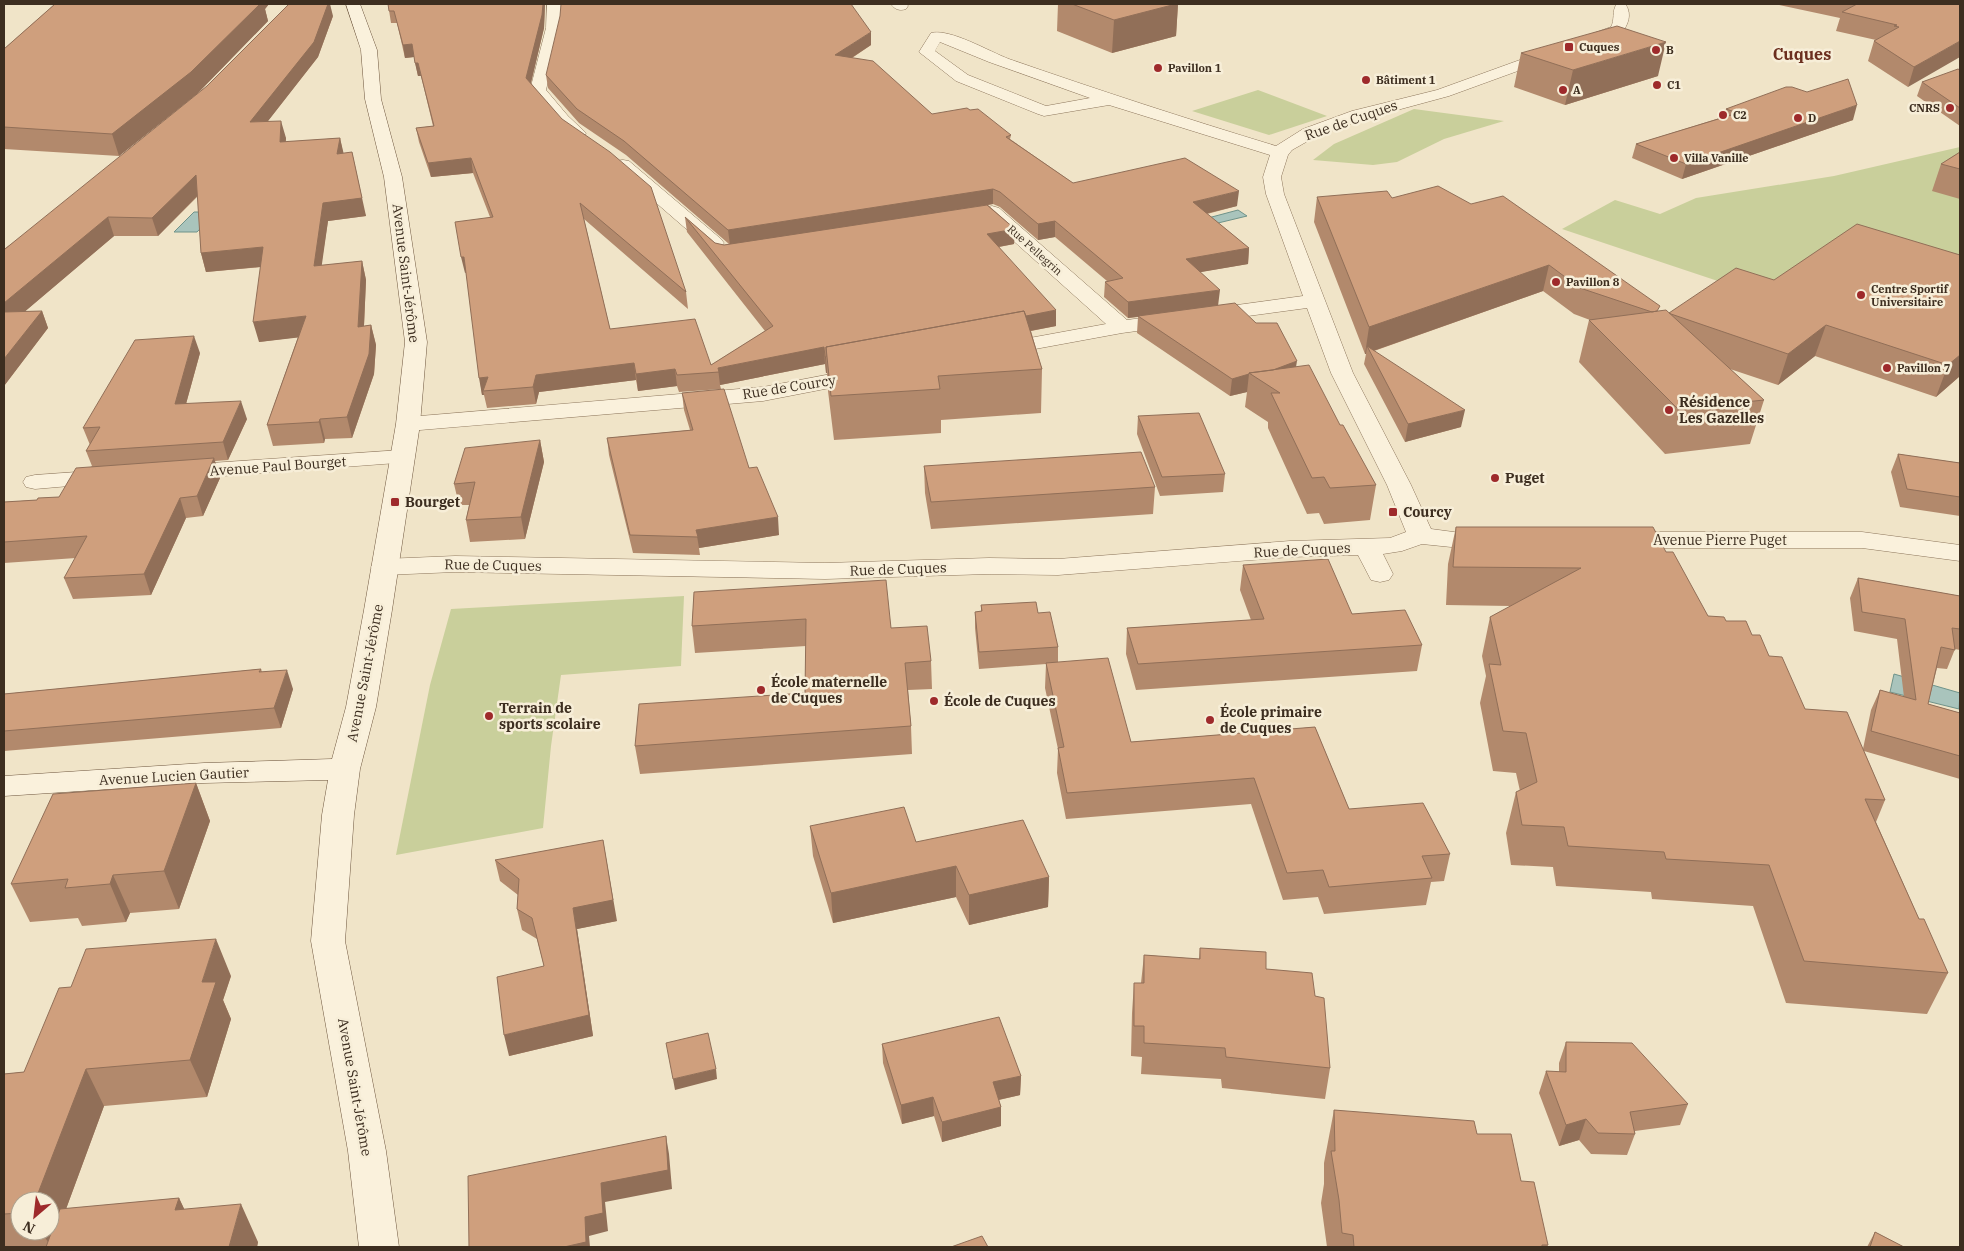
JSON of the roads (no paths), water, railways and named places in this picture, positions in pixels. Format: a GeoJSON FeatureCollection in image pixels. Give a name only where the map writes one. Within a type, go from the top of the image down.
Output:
{"type":"FeatureCollection","features":[{"type":"Feature","properties":{"kind":"street","name":"Avenue Saint-Jérôme"},"geometry":{"type":"LineString","coordinates":[[353,4],[369,50],[372,99]]}},
{"type":"Feature","properties":{"kind":"street"},"geometry":{"type":"LineString","coordinates":[[554,4],[553,28],[538,90],[562,120],[591,142]]}},
{"type":"Feature","properties":{"kind":"street","name":"Rue de Cuques"},"geometry":{"type":"LineString","coordinates":[[1280,153],[1286,146],[1296,140],[1358,115],[1443,92],[1617,30],[1622,22],[1622,7]]}},
{"type":"Feature","properties":{"kind":"street"},"geometry":{"type":"LineString","coordinates":[[1110,100],[1044,111],[962,78],[928,52],[936,36],[950,40],[994,59],[1110,100],[1280,153],[1275,162],[1272,177],[1275,194],[1314,301],[1342,373],[1416,520],[1420,536],[1486,543],[1516,542]]}},
{"type":"Feature","properties":{"kind":"street","name":"Avenue Saint-Jérôme"},"geometry":{"type":"LineString","coordinates":[[355,60],[372,99],[393,177],[416,342],[408,424],[361,707],[345,769],[336,824],[328,942],[366,1151],[379,1247]]}},
{"type":"Feature","properties":{"kind":"street"},"geometry":{"type":"LineString","coordinates":[[612,156],[726,253]]}},
{"type":"Feature","properties":{"kind":"street","name":"Rue Pellegrin"},"geometry":{"type":"LineString","coordinates":[[962,216],[992,212],[1122,327]]}},
{"type":"Feature","properties":{"kind":"street"},"geometry":{"type":"LineString","coordinates":[[976,354],[1122,327],[1314,301]]}},
{"type":"Feature","properties":{"kind":"street","name":"Rue de Courcy"},"geometry":{"type":"LineString","coordinates":[[408,424],[763,394],[879,372]]}},
{"type":"Feature","properties":{"kind":"street","name":"Avenue Paul Bourget"},"geometry":{"type":"LineString","coordinates":[[163,474],[402,457]]}},
{"type":"Feature","properties":{"kind":"street"},"geometry":{"type":"LineString","coordinates":[[35,482],[123,476]]}},
{"type":"Feature","properties":{"kind":"street","name":"Rue de Cuques"},"geometry":{"type":"LineString","coordinates":[[384,567],[455,564],[825,571],[988,566],[1058,567],[1290,549],[1393,546],[1420,536]]}},
{"type":"Feature","properties":{"kind":"street","name":"Avenue Pierre Puget"},"geometry":{"type":"LineString","coordinates":[[1596,541],[1862,540],[1960,553]]}},
{"type":"Feature","properties":{"kind":"street","name":"Avenue Lucien Gautier"},"geometry":{"type":"LineString","coordinates":[[4,787],[204,773],[345,769]]}},
{"type":"Feature","properties":{"kind":"water"},"geometry":{"type":"Polygon","coordinates":[[[1238,210],[1247,216],[1218,223],[1208,218],[1238,210]]]}},
{"type":"Feature","properties":{"kind":"water"},"geometry":{"type":"Polygon","coordinates":[[[194,212],[216,212],[197,232],[174,232],[194,212]]]}},
{"type":"Feature","properties":{"kind":"water"},"geometry":{"type":"Polygon","coordinates":[[[1894,674],[1960,693],[1959,709],[1890,692],[1894,674]]]}},
{"type":"Feature","properties":{"kind":"place","name":"Cuques"},"geometry":{"type":"Point","coordinates":[1569,47]}},
{"type":"Feature","properties":{"kind":"place","name":"B"},"geometry":{"type":"Point","coordinates":[1656,50]}},
{"type":"Feature","properties":{"kind":"place","name":"Pavillon 1"},"geometry":{"type":"Point","coordinates":[1158,68]}},
{"type":"Feature","properties":{"kind":"place","name":"Bâtiment 1"},"geometry":{"type":"Point","coordinates":[1366,80]}},
{"type":"Feature","properties":{"kind":"place","name":"C1"},"geometry":{"type":"Point","coordinates":[1657,85]}},
{"type":"Feature","properties":{"kind":"place","name":"A"},"geometry":{"type":"Point","coordinates":[1563,90]}},
{"type":"Feature","properties":{"kind":"place","name":"CNRS"},"geometry":{"type":"Point","coordinates":[1950,108]}},
{"type":"Feature","properties":{"kind":"place","name":"C2"},"geometry":{"type":"Point","coordinates":[1723,115]}},
{"type":"Feature","properties":{"kind":"place","name":"D"},"geometry":{"type":"Point","coordinates":[1798,118]}},
{"type":"Feature","properties":{"kind":"place","name":"Villa Vanille"},"geometry":{"type":"Point","coordinates":[1674,158]}},
{"type":"Feature","properties":{"kind":"place","name":"Pavillon 8"},"geometry":{"type":"Point","coordinates":[1556,282]}},
{"type":"Feature","properties":{"kind":"place","name":"Centre Sportif Universitaire"},"geometry":{"type":"Point","coordinates":[1861,295]}},
{"type":"Feature","properties":{"kind":"place","name":"Pavillon 7"},"geometry":{"type":"Point","coordinates":[1887,368]}},
{"type":"Feature","properties":{"kind":"place","name":"Résidence Les Gazelles"},"geometry":{"type":"Point","coordinates":[1669,410]}},
{"type":"Feature","properties":{"kind":"place","name":"Puget"},"geometry":{"type":"Point","coordinates":[1495,478]}},
{"type":"Feature","properties":{"kind":"place","name":"Bourget"},"geometry":{"type":"Point","coordinates":[395,502]}},
{"type":"Feature","properties":{"kind":"place","name":"Courcy"},"geometry":{"type":"Point","coordinates":[1393,512]}},
{"type":"Feature","properties":{"kind":"place","name":"École maternelle de Cuques"},"geometry":{"type":"Point","coordinates":[761,690]}},
{"type":"Feature","properties":{"kind":"place","name":"École de Cuques"},"geometry":{"type":"Point","coordinates":[934,701]}},
{"type":"Feature","properties":{"kind":"place","name":"Terrain de sports scolaire"},"geometry":{"type":"Point","coordinates":[489,716]}},
{"type":"Feature","properties":{"kind":"place","name":"École primaire de Cuques"},"geometry":{"type":"Point","coordinates":[1210,720]}},
{"type":"Feature","properties":{"kind":"district","name":"Cuques"},"geometry":{"type":"Point","coordinates":[1802,54]}}]}
